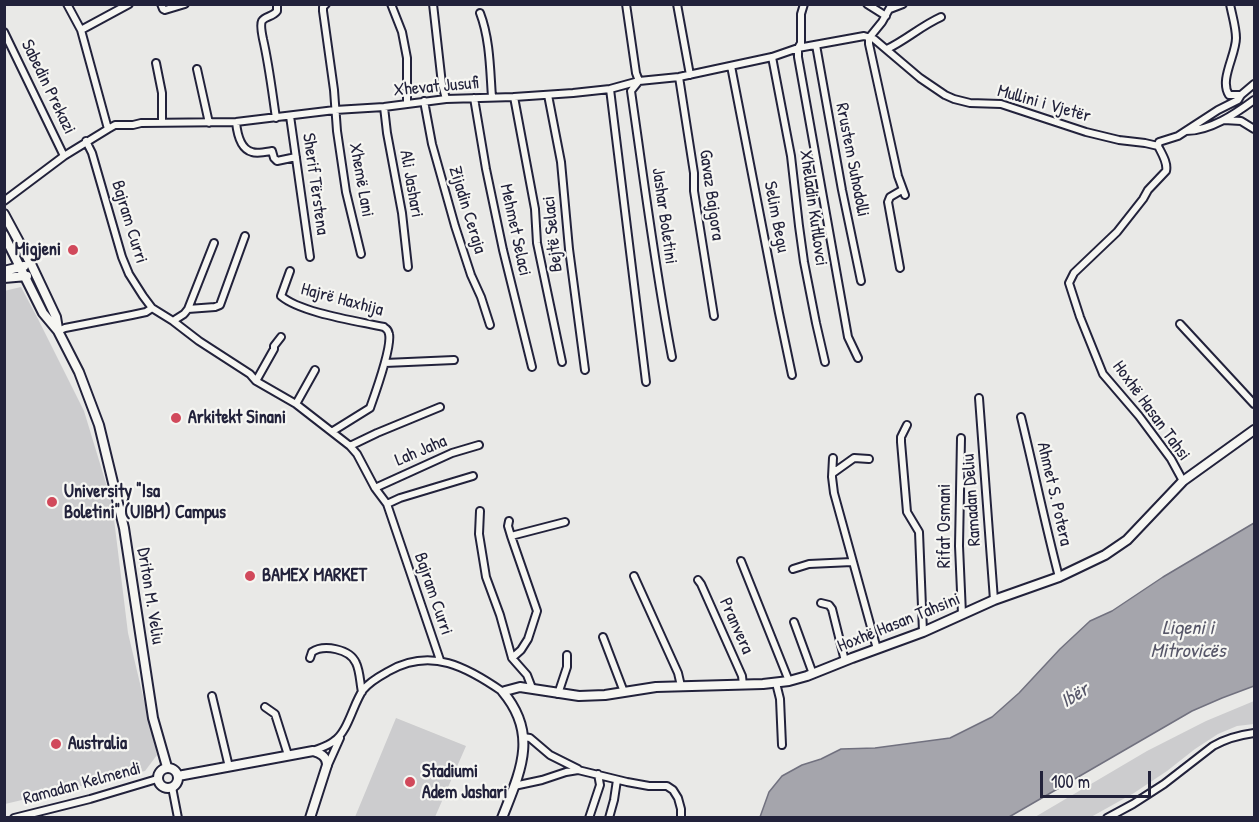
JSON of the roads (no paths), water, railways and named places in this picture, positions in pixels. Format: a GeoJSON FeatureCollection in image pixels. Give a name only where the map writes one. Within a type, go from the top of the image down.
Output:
{"type":"FeatureCollection","features":[{"type":"Feature","properties":{"kind":"street"},"geometry":{"type":"LineString","coordinates":[[67,4],[81,30],[108,129]]}},
{"type":"Feature","properties":{"kind":"street"},"geometry":{"type":"LineString","coordinates":[[81,30],[129,4]]}},
{"type":"Feature","properties":{"kind":"street"},"geometry":{"type":"LineString","coordinates":[[160,4],[165,10],[185,4]]}},
{"type":"Feature","properties":{"kind":"street"},"geometry":{"type":"LineString","coordinates":[[276,118],[262,22],[274,16],[277,4]]}},
{"type":"Feature","properties":{"kind":"street","name":"Xhemë Lani"},"geometry":{"type":"LineString","coordinates":[[326,4],[323,11],[345,192],[361,254]]}},
{"type":"Feature","properties":{"kind":"street"},"geometry":{"type":"LineString","coordinates":[[391,4],[402,32],[406,58],[407,103]]}},
{"type":"Feature","properties":{"kind":"street"},"geometry":{"type":"LineString","coordinates":[[433,4],[442,84],[446,99]]}},
{"type":"Feature","properties":{"kind":"street"},"geometry":{"type":"LineString","coordinates":[[626,4],[639,81]]}},
{"type":"Feature","properties":{"kind":"street"},"geometry":{"type":"LineString","coordinates":[[677,4],[690,75]]}},
{"type":"Feature","properties":{"kind":"street"},"geometry":{"type":"LineString","coordinates":[[804,4],[801,14],[801,43],[798,48],[798,57],[849,337],[858,358]]}},
{"type":"Feature","properties":{"kind":"street"},"geometry":{"type":"LineString","coordinates":[[867,4],[890,10]]}},
{"type":"Feature","properties":{"kind":"street"},"geometry":{"type":"LineString","coordinates":[[900,268],[888,202],[890,197],[904,193],[898,176],[869,38],[890,10],[903,4]]}},
{"type":"Feature","properties":{"kind":"street"},"geometry":{"type":"LineString","coordinates":[[1230,4],[1236,38],[1226,88],[1229,94],[1241,94]]}},
{"type":"Feature","properties":{"kind":"street"},"geometry":{"type":"LineString","coordinates":[[480,13],[488,49],[492,97]]}},
{"type":"Feature","properties":{"kind":"street"},"geometry":{"type":"LineString","coordinates":[[887,49],[940,17]]}},
{"type":"Feature","properties":{"kind":"street","name":"Sabedin Prekazi"},"geometry":{"type":"LineString","coordinates":[[4,32],[64,156]]}},
{"type":"Feature","properties":{"kind":"street","name":"Xhevat Jusufi"},"geometry":{"type":"LineString","coordinates":[[4,201],[64,156],[115,125],[236,122],[446,99],[548,95],[610,89],[639,81],[690,75],[857,36],[869,38]]}},
{"type":"Feature","properties":{"kind":"street","name":"Mullini i Vjetër"},"geometry":{"type":"LineString","coordinates":[[869,38],[887,49],[920,78],[954,99],[970,103],[1001,104],[1086,132],[1158,146]]}},
{"type":"Feature","properties":{"kind":"street","name":"Rrustem Suhodolli"},"geometry":{"type":"LineString","coordinates":[[816,45],[861,281]]}},
{"type":"Feature","properties":{"kind":"street","name":"Xheladin Kutllovci"},"geometry":{"type":"LineString","coordinates":[[772,57],[791,156],[804,261],[825,362]]}},
{"type":"Feature","properties":{"kind":"street"},"geometry":{"type":"LineString","coordinates":[[156,63],[162,93],[162,123]]}},
{"type":"Feature","properties":{"kind":"street","name":"Selim Begu"},"geometry":{"type":"LineString","coordinates":[[731,66],[792,375]]}},
{"type":"Feature","properties":{"kind":"street"},"geometry":{"type":"LineString","coordinates":[[197,69],[209,123]]}},
{"type":"Feature","properties":{"kind":"street","name":"Gavaz Bajgora"},"geometry":{"type":"LineString","coordinates":[[679,77],[714,316]]}},
{"type":"Feature","properties":{"kind":"street","name":"Jashar Boletini"},"geometry":{"type":"LineString","coordinates":[[639,81],[631,91],[648,219],[672,357]]}},
{"type":"Feature","properties":{"kind":"street"},"geometry":{"type":"LineString","coordinates":[[1158,146],[1159,142],[1178,136],[1238,100],[1241,94],[1254,84]]}},
{"type":"Feature","properties":{"kind":"street"},"geometry":{"type":"LineString","coordinates":[[610,89],[646,382]]}},
{"type":"Feature","properties":{"kind":"street","name":"Bejtë Selaci"},"geometry":{"type":"LineString","coordinates":[[548,95],[561,162],[569,249],[585,370]]}},
{"type":"Feature","properties":{"kind":"street"},"geometry":{"type":"LineString","coordinates":[[514,97],[535,209],[537,243],[562,362]]}},
{"type":"Feature","properties":{"kind":"street","name":"Mehmet Selaci"},"geometry":{"type":"LineString","coordinates":[[474,98],[503,250],[532,367]]}},
{"type":"Feature","properties":{"kind":"street"},"geometry":{"type":"LineString","coordinates":[[1185,131],[1193,131],[1221,120],[1243,109],[1254,100]]}},
{"type":"Feature","properties":{"kind":"street","name":"Zijadin Ceraja"},"geometry":{"type":"LineString","coordinates":[[424,101],[432,144],[454,226],[490,325]]}},
{"type":"Feature","properties":{"kind":"street","name":"Ali Jashari"},"geometry":{"type":"LineString","coordinates":[[384,107],[402,213],[408,267]]}},
{"type":"Feature","properties":{"kind":"street","name":"Sherif Tërstena"},"geometry":{"type":"LineString","coordinates":[[290,116],[310,257]]}},
{"type":"Feature","properties":{"kind":"street"},"geometry":{"type":"LineString","coordinates":[[1221,120],[1240,121],[1254,129]]}},
{"type":"Feature","properties":{"kind":"street"},"geometry":{"type":"LineString","coordinates":[[236,122],[238,136],[248,151],[253,153],[272,151],[277,161],[296,157]]}},
{"type":"Feature","properties":{"kind":"street","name":"Bajram Curri"},"geometry":{"type":"LineString","coordinates":[[86,141],[92,153],[122,257],[129,274],[152,308],[250,374],[256,381],[296,404],[333,431],[357,454],[375,488],[387,504],[440,660]]}},
{"type":"Feature","properties":{"kind":"street","name":"Hoxhë Hasan Tahsi"},"geometry":{"type":"LineString","coordinates":[[1158,146],[1165,160],[1166,171],[1148,190],[1117,232],[1074,273],[1069,283],[1103,375],[1172,459],[1183,481]]}},
{"type":"Feature","properties":{"kind":"street","name":"Driton M. Veliu"},"geometry":{"type":"LineString","coordinates":[[4,214],[56,317],[58,331]]}},
{"type":"Feature","properties":{"kind":"street","name":"Driton M. Veliu"},"geometry":{"type":"LineString","coordinates":[[4,235],[43,313],[58,331],[79,372],[99,424],[124,528],[153,718],[167,767]]}},
{"type":"Feature","properties":{"kind":"street"},"geometry":{"type":"LineString","coordinates":[[188,309],[220,305],[244,236]]}},
{"type":"Feature","properties":{"kind":"street"},"geometry":{"type":"LineString","coordinates":[[173,321],[188,309],[214,243]]}},
{"type":"Feature","properties":{"kind":"street"},"geometry":{"type":"LineString","coordinates":[[4,278],[33,269]]}},
{"type":"Feature","properties":{"kind":"street"},"geometry":{"type":"LineString","coordinates":[[4,271],[22,272]]}},
{"type":"Feature","properties":{"kind":"street","name":"Hajrë Haxhija"},"geometry":{"type":"LineString","coordinates":[[290,271],[281,296],[286,300],[330,315],[387,328],[389,332],[385,363],[370,408],[333,431]]}},
{"type":"Feature","properties":{"kind":"street"},"geometry":{"type":"LineString","coordinates":[[58,331],[77,325],[139,314],[152,308]]}},
{"type":"Feature","properties":{"kind":"street"},"geometry":{"type":"LineString","coordinates":[[1180,324],[1254,404]]}},
{"type":"Feature","properties":{"kind":"street"},"geometry":{"type":"LineString","coordinates":[[256,381],[281,337]]}},
{"type":"Feature","properties":{"kind":"street"},"geometry":{"type":"LineString","coordinates":[[385,363],[454,360]]}},
{"type":"Feature","properties":{"kind":"street"},"geometry":{"type":"LineString","coordinates":[[296,404],[315,370]]}},
{"type":"Feature","properties":{"kind":"street","name":"Ramadan Deliu"},"geometry":{"type":"LineString","coordinates":[[979,398],[994,600]]}},
{"type":"Feature","properties":{"kind":"street"},"geometry":{"type":"LineString","coordinates":[[350,446],[440,407]]}},
{"type":"Feature","properties":{"kind":"street","name":"Ahmet S. Potera"},"geometry":{"type":"LineString","coordinates":[[1021,417],[1059,577]]}},
{"type":"Feature","properties":{"kind":"street"},"geometry":{"type":"LineString","coordinates":[[907,425],[901,442],[907,512],[919,532],[923,632]]}},
{"type":"Feature","properties":{"kind":"street","name":"Hoxhë Hasan Tahsini"},"geometry":{"type":"LineString","coordinates":[[503,692],[515,687],[579,696],[605,695],[656,687],[776,683],[813,674],[923,632],[994,600],[1059,577],[1105,555],[1127,540],[1183,481],[1254,430]]}},
{"type":"Feature","properties":{"kind":"street","name":"Rifat Osmani"},"geometry":{"type":"LineString","coordinates":[[961,438],[959,546],[962,614]]}},
{"type":"Feature","properties":{"kind":"street","name":"Lah Jaha"},"geometry":{"type":"LineString","coordinates":[[375,488],[452,453],[479,445]]}},
{"type":"Feature","properties":{"kind":"street"},"geometry":{"type":"LineString","coordinates":[[833,458],[834,493],[877,649]]}},
{"type":"Feature","properties":{"kind":"street"},"geometry":{"type":"LineString","coordinates":[[833,473],[854,458],[869,459]]}},
{"type":"Feature","properties":{"kind":"street"},"geometry":{"type":"LineString","coordinates":[[387,504],[473,476]]}},
{"type":"Feature","properties":{"kind":"street"},"geometry":{"type":"LineString","coordinates":[[480,511],[479,534],[486,577],[512,658],[527,675],[532,688]]}},
{"type":"Feature","properties":{"kind":"street"},"geometry":{"type":"LineString","coordinates":[[509,521],[511,537],[537,611],[528,639],[512,658]]}},
{"type":"Feature","properties":{"kind":"street"},"geometry":{"type":"LineString","coordinates":[[511,537],[565,522]]}},
{"type":"Feature","properties":{"kind":"street"},"geometry":{"type":"LineString","coordinates":[[741,561],[789,681]]}},
{"type":"Feature","properties":{"kind":"street"},"geometry":{"type":"LineString","coordinates":[[793,569],[809,564],[852,562]]}},
{"type":"Feature","properties":{"kind":"street"},"geometry":{"type":"LineString","coordinates":[[634,576],[678,673],[681,686]]}},
{"type":"Feature","properties":{"kind":"street","name":"Pranvera"},"geometry":{"type":"LineString","coordinates":[[698,580],[739,669],[743,685]]}},
{"type":"Feature","properties":{"kind":"street"},"geometry":{"type":"LineString","coordinates":[[821,603],[829,605],[832,609],[845,661]]}},
{"type":"Feature","properties":{"kind":"street"},"geometry":{"type":"LineString","coordinates":[[794,622],[813,674]]}},
{"type":"Feature","properties":{"kind":"street"},"geometry":{"type":"LineString","coordinates":[[603,637],[624,692]]}},
{"type":"Feature","properties":{"kind":"street"},"geometry":{"type":"LineString","coordinates":[[310,658],[312,652],[318,648],[338,650],[348,654],[357,663],[362,692]]}},
{"type":"Feature","properties":{"kind":"street"},"geometry":{"type":"LineString","coordinates":[[558,694],[567,667],[567,655]]}},
{"type":"Feature","properties":{"kind":"street"},"geometry":{"type":"LineString","coordinates":[[310,818],[341,735],[366,686],[396,666],[440,660],[481,676],[503,692],[515,710],[523,737],[523,762],[502,818]]}},
{"type":"Feature","properties":{"kind":"street"},"geometry":{"type":"LineString","coordinates":[[776,683],[780,699],[782,745]]}},
{"type":"Feature","properties":{"kind":"street"},"geometry":{"type":"LineString","coordinates":[[212,696],[229,767]]}},
{"type":"Feature","properties":{"kind":"street"},"geometry":{"type":"LineString","coordinates":[[265,707],[275,714],[288,755]]}},
{"type":"Feature","properties":{"kind":"street"},"geometry":{"type":"LineString","coordinates":[[1107,818],[1164,784],[1213,746],[1236,735],[1254,733]]}},
{"type":"Feature","properties":{"kind":"street"},"geometry":{"type":"LineString","coordinates":[[178,776],[313,751],[335,741],[341,735]]}},
{"type":"Feature","properties":{"kind":"street"},"geometry":{"type":"LineString","coordinates":[[523,737],[530,738],[550,755],[578,770],[648,786],[670,787],[678,798],[681,818]]}},
{"type":"Feature","properties":{"kind":"street"},"geometry":{"type":"LineString","coordinates":[[313,751],[321,754],[327,760],[325,773]]}},
{"type":"Feature","properties":{"kind":"street"},"geometry":{"type":"LineString","coordinates":[[167,767],[176,771],[178,776],[177,783],[172,787],[163,787],[157,779],[159,772],[167,767]]}},
{"type":"Feature","properties":{"kind":"street"},"geometry":{"type":"LineString","coordinates":[[514,786],[578,770]]}},
{"type":"Feature","properties":{"kind":"street"},"geometry":{"type":"LineString","coordinates":[[589,818],[600,785],[598,774]]}},
{"type":"Feature","properties":{"kind":"street","name":"Ramadan Kelmendi"},"geometry":{"type":"LineString","coordinates":[[14,818],[157,779]]}},
{"type":"Feature","properties":{"kind":"street"},"geometry":{"type":"LineString","coordinates":[[609,818],[617,780]]}},
{"type":"Feature","properties":{"kind":"street"},"geometry":{"type":"LineString","coordinates":[[172,787],[178,818]]}},
{"type":"Feature","properties":{"kind":"water","name":"Liqeni i Mitrovicës"},"geometry":{"type":"Polygon","coordinates":[[[1254,523],[1254,686],[1192,711],[1009,817],[760,817],[769,792],[782,776],[802,765],[841,749],[875,748],[950,738],[992,717],[1090,621],[1112,611],[1163,577],[1254,523]]]}},
{"type":"Feature","properties":{"kind":"place","name":"Migjeni"},"geometry":{"type":"Point","coordinates":[73,250]}},
{"type":"Feature","properties":{"kind":"place","name":"Arkitekt Sinani"},"geometry":{"type":"Point","coordinates":[176,418]}},
{"type":"Feature","properties":{"kind":"place","name":"University \"Isa Boletini\" (UIBM) Campus"},"geometry":{"type":"Point","coordinates":[52,502]}},
{"type":"Feature","properties":{"kind":"place","name":"BAMEX MARKET"},"geometry":{"type":"Point","coordinates":[250,576]}},
{"type":"Feature","properties":{"kind":"place","name":"Australia"},"geometry":{"type":"Point","coordinates":[56,744]}},
{"type":"Feature","properties":{"kind":"place","name":"Stadiumi Adem Jashari"},"geometry":{"type":"Point","coordinates":[410,782]}},
{"type":"Feature","properties":{"kind":"water label","name":"Ibër"},"geometry":{"type":"Point","coordinates":[1075,696]}}]}
